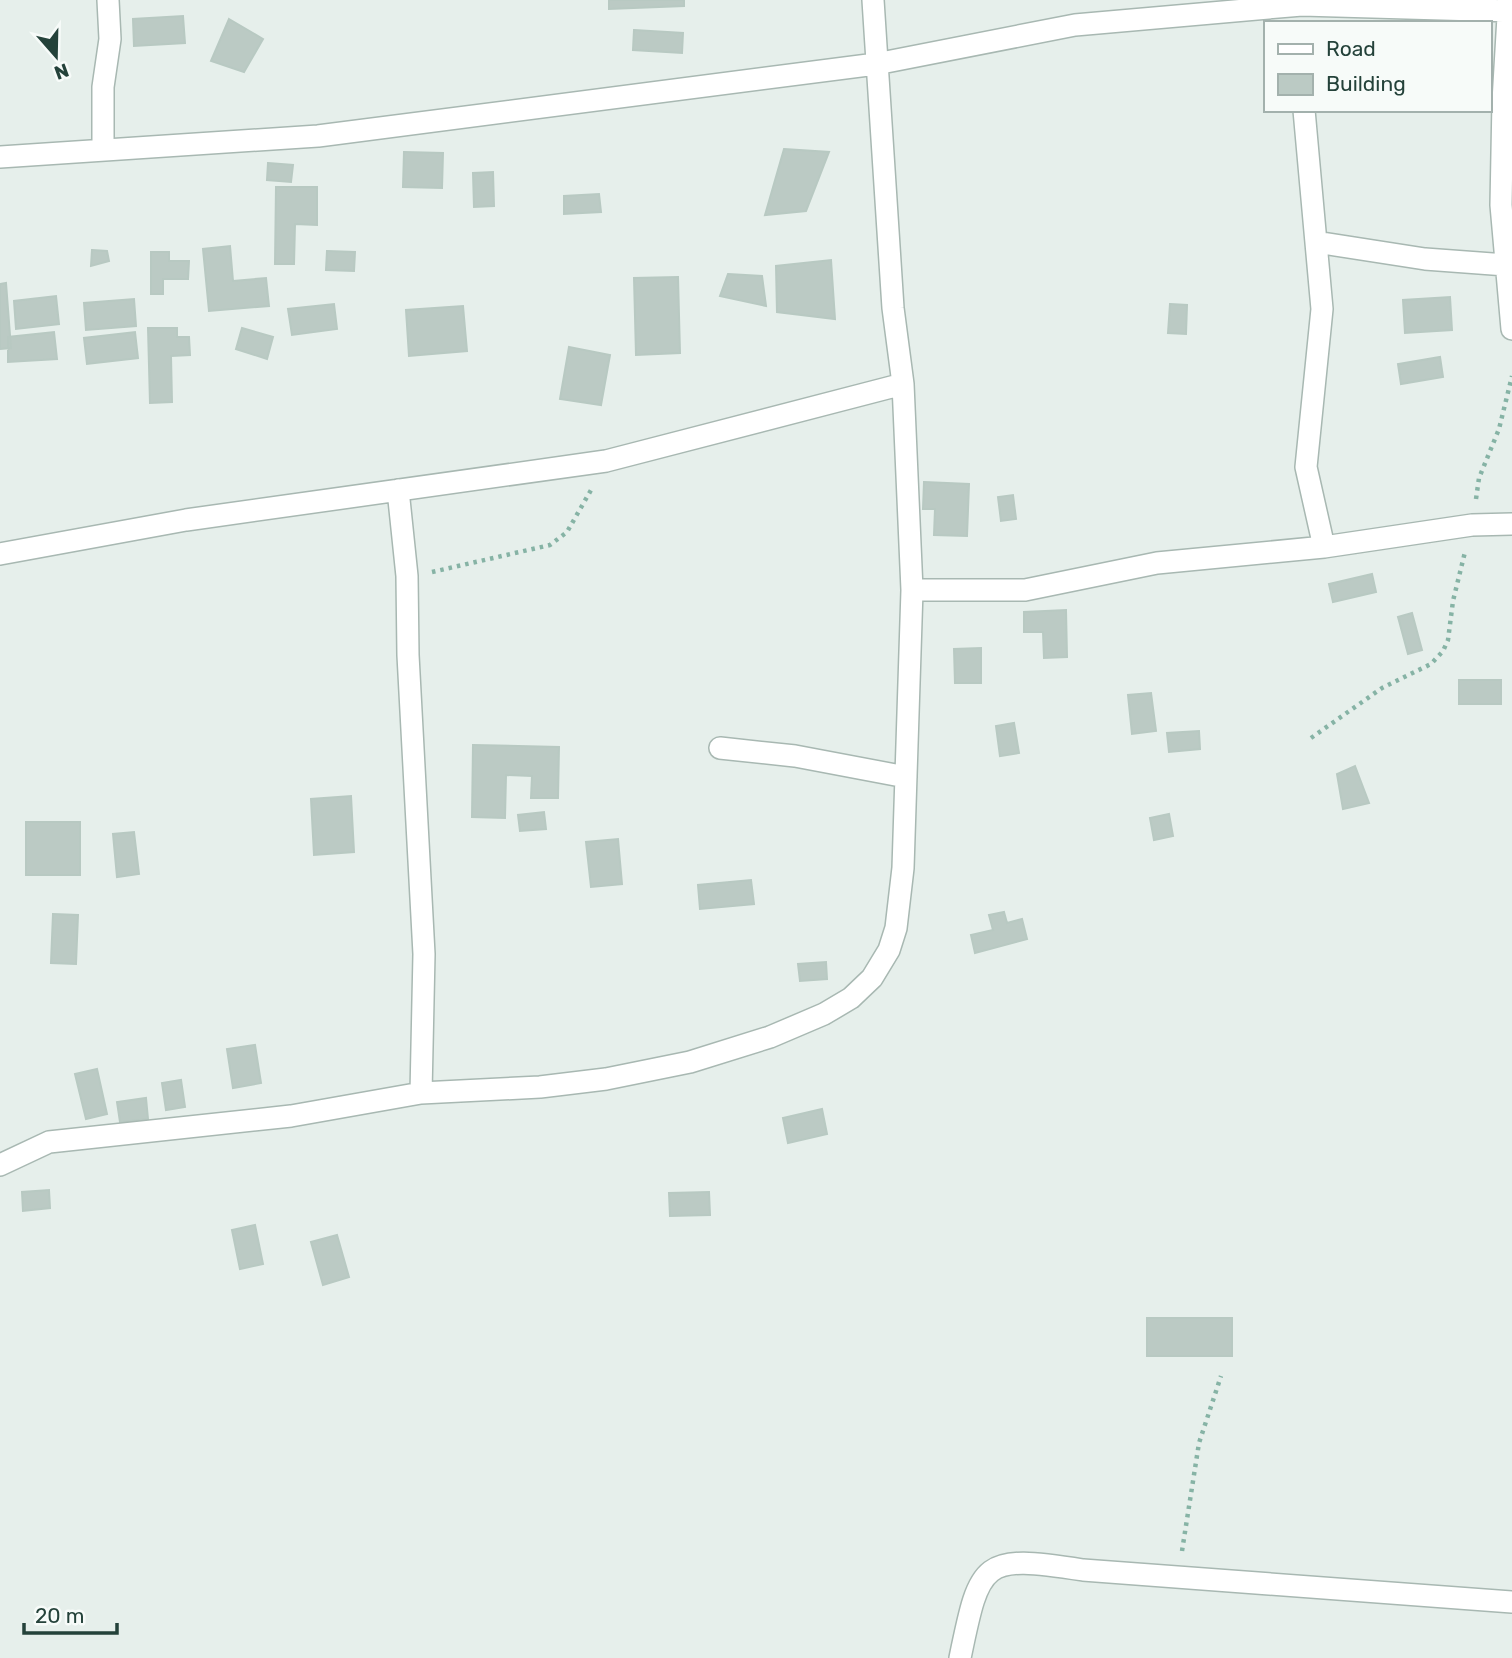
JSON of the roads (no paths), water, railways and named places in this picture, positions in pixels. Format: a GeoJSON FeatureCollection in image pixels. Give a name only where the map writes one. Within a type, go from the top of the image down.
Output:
{"type":"FeatureCollection","features":[{"type":"Feature","properties":{"kind":"street"},"geometry":{"type":"LineString","coordinates":[[103,149],[103,87],[110,39],[108,0]]}},
{"type":"Feature","properties":{"kind":"street"},"geometry":{"type":"LineString","coordinates":[[0,1165],[49,1142],[292,1116],[421,1093],[540,1087],[606,1079],[690,1062],[769,1037],[824,1014],[851,998],[872,978],[889,950],[896,928],[903,869],[912,590],[903,384],[893,308],[873,0]]}},
{"type":"Feature","properties":{"kind":"street"},"geometry":{"type":"LineString","coordinates":[[0,158],[318,136],[876,64],[1075,25],[1302,14],[1510,8],[1502,153],[1502,205],[1512,329]]}},
{"type":"Feature","properties":{"kind":"street"},"geometry":{"type":"LineString","coordinates":[[1304,112],[1322,309],[1306,467],[1324,547]]}},
{"type":"Feature","properties":{"kind":"street"},"geometry":{"type":"LineString","coordinates":[[1316,242],[1425,259],[1506,265]]}},
{"type":"Feature","properties":{"kind":"street"},"geometry":{"type":"LineString","coordinates":[[0,554],[186,520],[606,461],[903,384]]}},
{"type":"Feature","properties":{"kind":"street"},"geometry":{"type":"LineString","coordinates":[[398,490],[407,576],[408,655],[424,954],[421,1093]]}},
{"type":"Feature","properties":{"kind":"street"},"geometry":{"type":"LineString","coordinates":[[912,590],[1025,590],[1157,563],[1324,547],[1472,525],[1512,524]]}},
{"type":"Feature","properties":{"kind":"street"},"geometry":{"type":"LineString","coordinates":[[720,748],[795,756],[906,777]]}},
{"type":"Feature","properties":{"kind":"street"},"geometry":{"type":"LineString","coordinates":[[960,1658],[975,1590],[997,1566],[1028,1561],[1083,1570],[1512,1602]]}}]}
